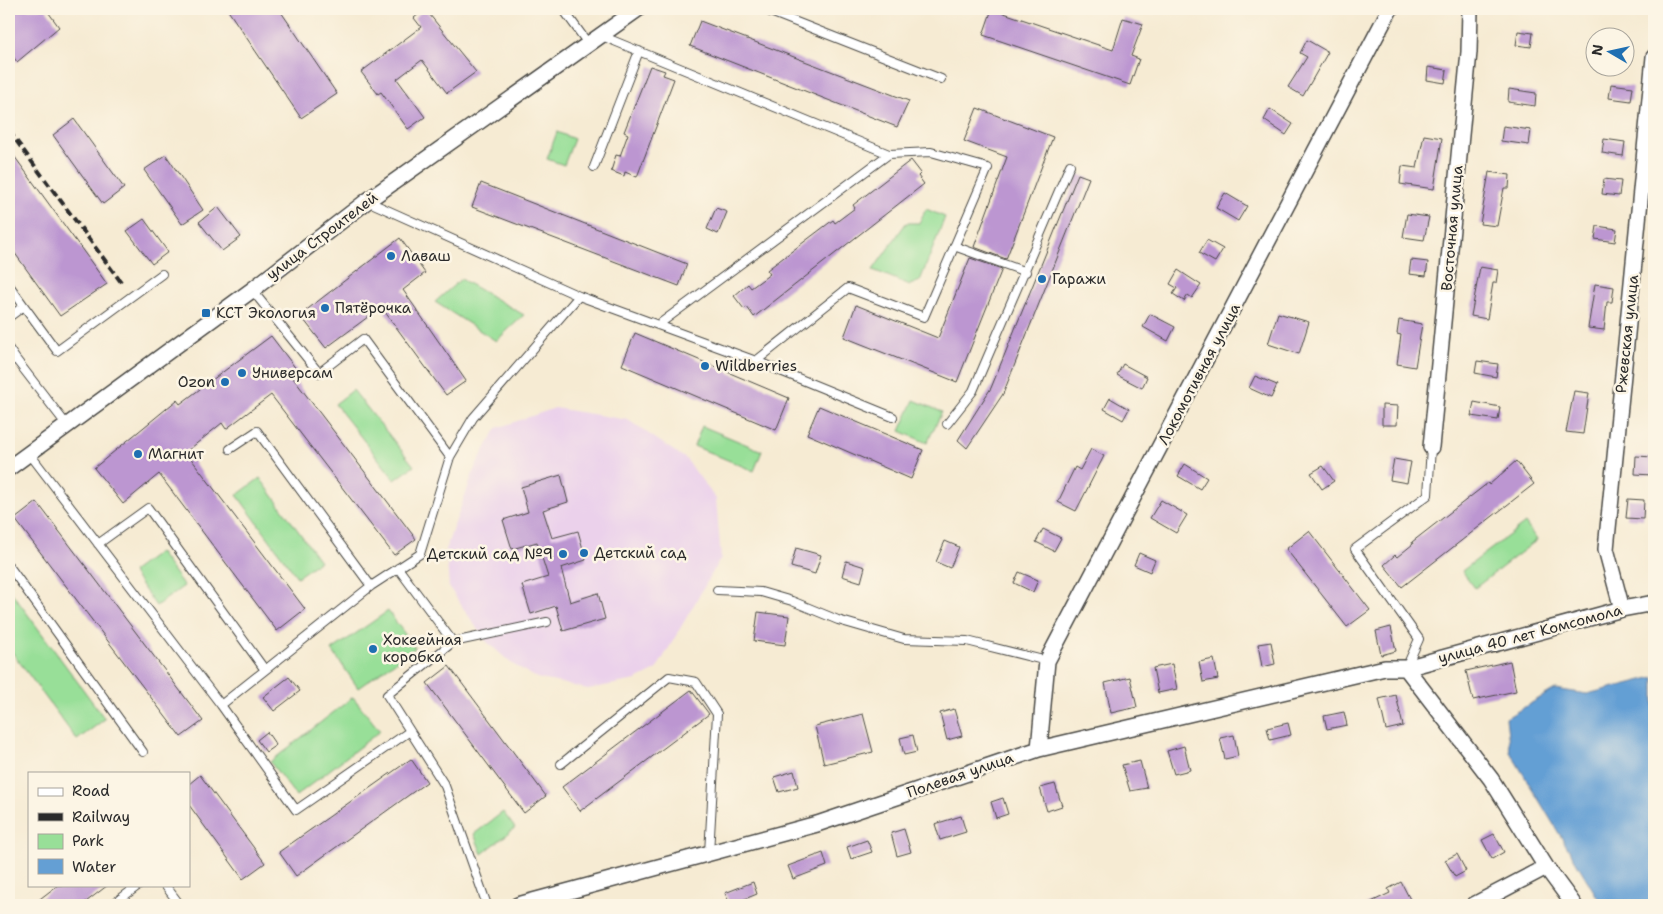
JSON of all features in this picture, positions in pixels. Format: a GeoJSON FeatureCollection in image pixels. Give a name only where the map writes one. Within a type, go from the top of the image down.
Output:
{"type":"FeatureCollection","features":[{"type":"Feature","properties":{"kind":"street","name":"улица Строителей"},"geometry":{"type":"LineString","coordinates":[[9,468],[66,424],[252,290],[367,201],[638,9]]}},
{"type":"Feature","properties":{"kind":"street","name":"Локомотивная улица"},"geometry":{"type":"LineString","coordinates":[[1039,749],[1047,661],[1390,9]]}},
{"type":"Feature","properties":{"kind":"street","name":"Восточная улица"},"geometry":{"type":"LineString","coordinates":[[1431,447],[1469,52],[1470,9]]}},
{"type":"Feature","properties":{"kind":"street","name":"Ржевская улица"},"geometry":{"type":"LineString","coordinates":[[1622,609],[1606,549],[1654,57]]}},
{"type":"Feature","properties":{"kind":"street","name":"улица 40 лет Комсомола"},"geometry":{"type":"LineString","coordinates":[[1406,668],[1622,609],[1654,603]]}},
{"type":"Feature","properties":{"kind":"street","name":"Полевая улица"},"geometry":{"type":"LineString","coordinates":[[518,905],[817,824],[1039,749],[1385,668],[1406,668]]}},
{"type":"Feature","properties":{"kind":"street"},"geometry":{"type":"LineString","coordinates":[[1406,668],[1491,778],[1546,867],[1574,905]]}},
{"type":"Feature","properties":{"kind":"street"},"geometry":{"type":"LineString","coordinates":[[1474,905],[1546,867]]}},
{"type":"Feature","properties":{"kind":"lane"},"geometry":{"type":"LineString","coordinates":[[563,9],[589,45]]}},
{"type":"Feature","properties":{"kind":"lane"},"geometry":{"type":"LineString","coordinates":[[762,9],[941,79]]}},
{"type":"Feature","properties":{"kind":"lane"},"geometry":{"type":"LineString","coordinates":[[602,36],[889,154],[931,152],[988,168],[924,317],[848,288],[756,361]]}},
{"type":"Feature","properties":{"kind":"lane"},"geometry":{"type":"LineString","coordinates":[[594,166],[639,51]]}},
{"type":"Feature","properties":{"kind":"lane"},"geometry":{"type":"LineString","coordinates":[[658,325],[889,154]]}},
{"type":"Feature","properties":{"kind":"lane"},"geometry":{"type":"LineString","coordinates":[[947,424],[973,392],[1026,272],[1070,165]]}},
{"type":"Feature","properties":{"kind":"lane"},"geometry":{"type":"LineString","coordinates":[[367,201],[579,296],[756,361],[892,417]]}},
{"type":"Feature","properties":{"kind":"lane"},"geometry":{"type":"LineString","coordinates":[[954,246],[1026,272]]}},
{"type":"Feature","properties":{"kind":"lane"},"geometry":{"type":"LineString","coordinates":[[9,285],[57,351],[162,274]]}},
{"type":"Feature","properties":{"kind":"lane"},"geometry":{"type":"LineString","coordinates":[[252,290],[319,372],[363,339],[450,457]]}},
{"type":"Feature","properties":{"kind":"lane"},"geometry":{"type":"LineString","coordinates":[[221,705],[370,586],[420,554],[450,457],[473,418],[579,296]]}},
{"type":"Feature","properties":{"kind":"lane"},"geometry":{"type":"LineString","coordinates":[[9,317],[24,306]]}},
{"type":"Feature","properties":{"kind":"lane"},"geometry":{"type":"LineString","coordinates":[[9,349],[12,360],[66,424]]}},
{"type":"Feature","properties":{"kind":"lane"},"geometry":{"type":"LineString","coordinates":[[230,450],[257,431],[370,586]]}},
{"type":"Feature","properties":{"kind":"lane"},"geometry":{"type":"LineString","coordinates":[[1406,668],[1419,639],[1355,549],[1428,495],[1431,447]]}},
{"type":"Feature","properties":{"kind":"lane"},"geometry":{"type":"LineString","coordinates":[[29,453],[221,705],[296,810],[410,731]]}},
{"type":"Feature","properties":{"kind":"lane"},"geometry":{"type":"LineString","coordinates":[[98,544],[148,508],[265,670]]}},
{"type":"Feature","properties":{"kind":"lane"},"geometry":{"type":"LineString","coordinates":[[9,566],[142,752]]}},
{"type":"Feature","properties":{"kind":"lane"},"geometry":{"type":"LineString","coordinates":[[398,568],[453,642]]}},
{"type":"Feature","properties":{"kind":"lane"},"geometry":{"type":"LineString","coordinates":[[717,590],[761,592],[792,601],[838,620],[904,639],[967,641],[1047,661]]}},
{"type":"Feature","properties":{"kind":"lane"},"geometry":{"type":"LineString","coordinates":[[487,905],[445,786],[387,694],[453,642],[547,622]]}},
{"type":"Feature","properties":{"kind":"lane"},"geometry":{"type":"LineString","coordinates":[[561,764],[669,677],[696,682],[717,714],[710,853]]}},
{"type":"Feature","properties":{"kind":"lane"},"geometry":{"type":"LineString","coordinates":[[112,905],[138,886]]}},
{"type":"Feature","properties":{"kind":"lane"},"geometry":{"type":"LineString","coordinates":[[166,886],[180,905]]}},
{"type":"Feature","properties":{"kind":"shaded area","name":"Детский сад"},"geometry":{"type":"Polygon","coordinates":[[[555,408],[628,420],[686,459],[716,499],[721,558],[656,670],[636,680],[588,689],[537,678],[512,664],[485,640],[449,587],[446,548],[476,465],[497,428],[555,408]]]}},
{"type":"Feature","properties":{"kind":"green space"},"geometry":{"type":"Polygon","coordinates":[[[557,132],[574,139],[564,165],[547,159],[557,132]]]}},
{"type":"Feature","properties":{"kind":"green space"},"geometry":{"type":"Polygon","coordinates":[[[926,209],[945,217],[920,281],[910,285],[873,270],[906,223],[919,223],[926,209]]]}},
{"type":"Feature","properties":{"kind":"green space"},"geometry":{"type":"Polygon","coordinates":[[[461,279],[524,315],[496,341],[435,302],[461,279]]]}},
{"type":"Feature","properties":{"kind":"green space"},"geometry":{"type":"Polygon","coordinates":[[[353,390],[414,466],[395,480],[335,404],[353,390]]]}},
{"type":"Feature","properties":{"kind":"green space"},"geometry":{"type":"Polygon","coordinates":[[[914,400],[942,412],[927,443],[900,431],[914,400]]]}},
{"type":"Feature","properties":{"kind":"green space"},"geometry":{"type":"Polygon","coordinates":[[[702,426],[762,451],[754,471],[694,446],[702,426]]]}},
{"type":"Feature","properties":{"kind":"green space"},"geometry":{"type":"Polygon","coordinates":[[[260,478],[320,561],[297,577],[237,495],[260,478]]]}},
{"type":"Feature","properties":{"kind":"green space"},"geometry":{"type":"Polygon","coordinates":[[[1525,523],[1537,540],[1475,588],[1462,571],[1525,523]]]}},
{"type":"Feature","properties":{"kind":"green space"},"geometry":{"type":"Polygon","coordinates":[[[159,552],[184,586],[156,606],[132,572],[159,552]]]}},
{"type":"Feature","properties":{"kind":"green space"},"geometry":{"type":"Polygon","coordinates":[[[9,589],[105,719],[77,740],[9,648],[9,589]]]}},
{"type":"Feature","properties":{"kind":"green space","name":"Хокеейная коробка"},"geometry":{"type":"Polygon","coordinates":[[[388,611],[415,648],[358,688],[332,650],[388,611]]]}},
{"type":"Feature","properties":{"kind":"green space"},"geometry":{"type":"Polygon","coordinates":[[[353,697],[380,731],[296,796],[270,762],[353,697]]]}},
{"type":"Feature","properties":{"kind":"green space"},"geometry":{"type":"Polygon","coordinates":[[[503,812],[515,828],[482,854],[474,834],[503,812]]]}},
{"type":"Feature","properties":{"kind":"water"},"geometry":{"type":"Polygon","coordinates":[[[1654,677],[1654,905],[1602,905],[1510,752],[1506,718],[1555,689],[1587,694],[1654,677]]]}},
{"type":"Feature","properties":{"kind":"building"},"geometry":{"type":"Polygon","coordinates":[[[9,9],[46,9],[59,27],[17,62],[9,51],[9,9]]]}},
{"type":"Feature","properties":{"kind":"building"},"geometry":{"type":"Polygon","coordinates":[[[227,9],[279,9],[337,94],[301,118],[227,9]]]}},
{"type":"Feature","properties":{"kind":"building"},"geometry":{"type":"Polygon","coordinates":[[[425,9],[476,72],[447,93],[422,60],[397,79],[425,117],[408,129],[381,92],[378,94],[361,72],[421,27],[414,18],[425,9]]]}},
{"type":"Feature","properties":{"kind":"building"},"geometry":{"type":"Polygon","coordinates":[[[992,9],[1113,50],[1123,18],[1143,24],[1131,56],[1139,59],[1130,85],[983,35],[992,9]]]}},
{"type":"Feature","properties":{"kind":"building"},"geometry":{"type":"Polygon","coordinates":[[[700,21],[909,101],[897,127],[690,46],[700,21]]]}},
{"type":"Feature","properties":{"kind":"building"},"geometry":{"type":"Polygon","coordinates":[[[1518,31],[1533,33],[1531,47],[1516,45],[1518,31]]]}},
{"type":"Feature","properties":{"kind":"building"},"geometry":{"type":"Polygon","coordinates":[[[1307,40],[1328,52],[1303,96],[1288,87],[1307,57],[1300,53],[1307,40]]]}},
{"type":"Feature","properties":{"kind":"building"},"geometry":{"type":"Polygon","coordinates":[[[650,66],[665,71],[663,75],[674,79],[637,177],[625,172],[624,176],[611,171],[616,155],[620,156],[628,134],[624,132],[650,66]]]}},
{"type":"Feature","properties":{"kind":"building"},"geometry":{"type":"Polygon","coordinates":[[[1428,67],[1447,70],[1445,83],[1427,80],[1428,67]]]}},
{"type":"Feature","properties":{"kind":"building"},"geometry":{"type":"Polygon","coordinates":[[[1611,84],[1633,87],[1631,101],[1609,98],[1611,84]]]}},
{"type":"Feature","properties":{"kind":"building"},"geometry":{"type":"Polygon","coordinates":[[[1509,89],[1536,93],[1535,106],[1508,102],[1509,89]]]}},
{"type":"Feature","properties":{"kind":"building"},"geometry":{"type":"Polygon","coordinates":[[[977,108],[1053,137],[1006,259],[974,247],[1007,157],[964,141],[977,108]]]}},
{"type":"Feature","properties":{"kind":"building"},"geometry":{"type":"Polygon","coordinates":[[[1270,109],[1293,124],[1286,135],[1264,120],[1270,109]]]}},
{"type":"Feature","properties":{"kind":"building"},"geometry":{"type":"Polygon","coordinates":[[[74,119],[124,188],[103,204],[53,135],[74,119]]]}},
{"type":"Feature","properties":{"kind":"building"},"geometry":{"type":"Polygon","coordinates":[[[1503,126],[1531,130],[1529,145],[1501,141],[1503,126]]]}},
{"type":"Feature","properties":{"kind":"building"},"geometry":{"type":"Polygon","coordinates":[[[1424,135],[1442,138],[1434,189],[1400,184],[1402,166],[1417,168],[1424,135]]]}},
{"type":"Feature","properties":{"kind":"building"},"geometry":{"type":"Polygon","coordinates":[[[1604,139],[1625,142],[1623,156],[1602,153],[1604,139]]]}},
{"type":"Feature","properties":{"kind":"building"},"geometry":{"type":"Polygon","coordinates":[[[9,149],[107,284],[60,316],[9,245],[9,149]]]}},
{"type":"Feature","properties":{"kind":"building"},"geometry":{"type":"Polygon","coordinates":[[[166,155],[203,210],[182,224],[144,170],[166,155]]]}},
{"type":"Feature","properties":{"kind":"building"},"geometry":{"type":"Polygon","coordinates":[[[911,160],[921,173],[918,176],[924,184],[754,317],[747,307],[744,309],[734,296],[748,284],[751,288],[770,274],[767,270],[833,220],[835,223],[855,208],[853,205],[911,160]]]}},
{"type":"Feature","properties":{"kind":"building"},"geometry":{"type":"Polygon","coordinates":[[[1489,172],[1510,175],[1509,188],[1504,188],[1497,226],[1480,224],[1489,172]]]}},
{"type":"Feature","properties":{"kind":"building","name":"Гаражи"},"geometry":{"type":"Polygon","coordinates":[[[1078,174],[1089,178],[1003,394],[967,448],[958,440],[991,388],[1078,174]]]}},
{"type":"Feature","properties":{"kind":"building"},"geometry":{"type":"Polygon","coordinates":[[[1604,179],[1621,181],[1619,196],[1602,194],[1604,179]]]}},
{"type":"Feature","properties":{"kind":"building"},"geometry":{"type":"Polygon","coordinates":[[[481,183],[687,264],[679,286],[472,207],[481,183]]]}},
{"type":"Feature","properties":{"kind":"building"},"geometry":{"type":"Polygon","coordinates":[[[1225,193],[1247,206],[1238,221],[1216,208],[1225,193]]]}},
{"type":"Feature","properties":{"kind":"building"},"geometry":{"type":"Polygon","coordinates":[[[218,207],[241,237],[222,251],[199,222],[218,207]]]}},
{"type":"Feature","properties":{"kind":"building"},"geometry":{"type":"Polygon","coordinates":[[[716,208],[727,212],[718,234],[707,229],[716,208]]]}},
{"type":"Feature","properties":{"kind":"building"},"geometry":{"type":"Polygon","coordinates":[[[1407,214],[1429,217],[1424,240],[1403,237],[1407,214]]]}},
{"type":"Feature","properties":{"kind":"building"},"geometry":{"type":"Polygon","coordinates":[[[144,219],[168,252],[152,264],[127,231],[144,219]]]}},
{"type":"Feature","properties":{"kind":"building"},"geometry":{"type":"Polygon","coordinates":[[[1597,226],[1617,229],[1615,242],[1595,239],[1597,226]]]}},
{"type":"Feature","properties":{"kind":"building"},"geometry":{"type":"Polygon","coordinates":[[[400,238],[425,273],[403,290],[466,381],[446,395],[385,312],[380,308],[326,348],[300,315],[400,238]]]}},
{"type":"Feature","properties":{"kind":"building"},"geometry":{"type":"Polygon","coordinates":[[[1207,240],[1223,249],[1215,262],[1199,253],[1207,240]]]}},
{"type":"Feature","properties":{"kind":"building"},"geometry":{"type":"Polygon","coordinates":[[[970,258],[1002,269],[957,382],[844,337],[856,305],[938,338],[970,258]]]}},
{"type":"Feature","properties":{"kind":"building"},"geometry":{"type":"Polygon","coordinates":[[[1411,260],[1428,262],[1426,276],[1409,274],[1411,260]]]}},
{"type":"Feature","properties":{"kind":"building"},"geometry":{"type":"Polygon","coordinates":[[[1480,267],[1498,270],[1496,283],[1493,283],[1487,319],[1471,316],[1480,267]]]}},
{"type":"Feature","properties":{"kind":"building"},"geometry":{"type":"Polygon","coordinates":[[[1178,270],[1201,285],[1192,298],[1188,295],[1184,301],[1173,294],[1177,288],[1170,284],[1178,270]]]}},
{"type":"Feature","properties":{"kind":"building"},"geometry":{"type":"Polygon","coordinates":[[[1595,284],[1614,287],[1612,302],[1607,302],[1604,330],[1588,328],[1595,284]]]}},
{"type":"Feature","properties":{"kind":"building"},"geometry":{"type":"Polygon","coordinates":[[[1278,313],[1309,322],[1299,354],[1268,344],[1278,313]]]}},
{"type":"Feature","properties":{"kind":"building"},"geometry":{"type":"Polygon","coordinates":[[[1150,314],[1175,327],[1168,341],[1143,327],[1150,314]]]}},
{"type":"Feature","properties":{"kind":"building"},"geometry":{"type":"Polygon","coordinates":[[[1399,320],[1422,324],[1415,367],[1397,364],[1401,335],[1397,334],[1399,320]]]}},
{"type":"Feature","properties":{"kind":"building"},"geometry":{"type":"Polygon","coordinates":[[[635,333],[789,398],[776,430],[622,365],[635,333]]]}},
{"type":"Feature","properties":{"kind":"building"},"geometry":{"type":"Polygon","coordinates":[[[271,336],[300,374],[293,378],[416,539],[394,555],[271,395],[226,429],[222,423],[186,452],[305,609],[277,631],[159,474],[123,504],[94,468],[177,400],[180,404],[271,336]]]}},
{"type":"Feature","properties":{"kind":"building"},"geometry":{"type":"Polygon","coordinates":[[[1477,361],[1498,364],[1496,377],[1475,373],[1477,361]]]}},
{"type":"Feature","properties":{"kind":"building"},"geometry":{"type":"Polygon","coordinates":[[[1123,364],[1147,377],[1142,388],[1117,375],[1123,364]]]}},
{"type":"Feature","properties":{"kind":"building"},"geometry":{"type":"Polygon","coordinates":[[[1255,376],[1277,385],[1271,398],[1249,388],[1255,376]]]}},
{"type":"Feature","properties":{"kind":"building"},"geometry":{"type":"Polygon","coordinates":[[[1574,391],[1589,393],[1583,434],[1566,432],[1574,391]]]}},
{"type":"Feature","properties":{"kind":"building"},"geometry":{"type":"Polygon","coordinates":[[[1110,398],[1129,409],[1123,420],[1104,409],[1110,398]]]}},
{"type":"Feature","properties":{"kind":"building"},"geometry":{"type":"Polygon","coordinates":[[[1474,402],[1500,407],[1498,420],[1471,416],[1474,402]]]}},
{"type":"Feature","properties":{"kind":"building"},"geometry":{"type":"Polygon","coordinates":[[[1382,405],[1398,406],[1397,425],[1382,425],[1382,405]]]}},
{"type":"Feature","properties":{"kind":"building"},"geometry":{"type":"Polygon","coordinates":[[[819,406],[923,450],[911,479],[807,434],[819,406]]]}},
{"type":"Feature","properties":{"kind":"building"},"geometry":{"type":"Polygon","coordinates":[[[1091,449],[1104,456],[1076,511],[1058,502],[1075,467],[1080,470],[1091,449]]]}},
{"type":"Feature","properties":{"kind":"building"},"geometry":{"type":"Polygon","coordinates":[[[1636,456],[1654,457],[1652,475],[1635,474],[1636,456]]]}},
{"type":"Feature","properties":{"kind":"building"},"geometry":{"type":"Polygon","coordinates":[[[1394,459],[1411,462],[1407,483],[1390,480],[1394,459]]]}},
{"type":"Feature","properties":{"kind":"building"},"geometry":{"type":"Polygon","coordinates":[[[1516,461],[1534,484],[1402,587],[1384,565],[1395,555],[1397,557],[1413,544],[1412,542],[1488,483],[1489,485],[1516,461]]]}},
{"type":"Feature","properties":{"kind":"building"},"geometry":{"type":"Polygon","coordinates":[[[1185,464],[1207,478],[1200,489],[1178,476],[1185,464]]]}},
{"type":"Feature","properties":{"kind":"building"},"geometry":{"type":"Polygon","coordinates":[[[1323,466],[1334,481],[1322,489],[1311,473],[1323,466]]]}},
{"type":"Feature","properties":{"kind":"building","name":"Детский сад №9"},"geometry":{"type":"Polygon","coordinates":[[[561,475],[568,502],[543,510],[552,538],[578,531],[586,560],[561,568],[570,602],[598,593],[605,619],[563,631],[556,606],[531,614],[522,585],[548,577],[537,542],[512,549],[503,520],[528,512],[521,487],[561,475]]]}},
{"type":"Feature","properties":{"kind":"building"},"geometry":{"type":"Polygon","coordinates":[[[1628,499],[1644,500],[1643,519],[1626,518],[1628,499]]]}},
{"type":"Feature","properties":{"kind":"building"},"geometry":{"type":"Polygon","coordinates":[[[1161,500],[1187,515],[1176,533],[1150,518],[1161,500]]]}},
{"type":"Feature","properties":{"kind":"building"},"geometry":{"type":"Polygon","coordinates":[[[37,502],[203,721],[181,737],[15,519],[37,502]]]}},
{"type":"Feature","properties":{"kind":"building"},"geometry":{"type":"Polygon","coordinates":[[[1043,529],[1061,538],[1054,551],[1036,542],[1043,529]]]}},
{"type":"Feature","properties":{"kind":"building"},"geometry":{"type":"Polygon","coordinates":[[[1309,531],[1370,610],[1347,627],[1286,549],[1309,531]]]}},
{"type":"Feature","properties":{"kind":"building"},"geometry":{"type":"Polygon","coordinates":[[[945,541],[959,547],[950,568],[936,562],[945,541]]]}},
{"type":"Feature","properties":{"kind":"building"},"geometry":{"type":"Polygon","coordinates":[[[796,548],[821,555],[815,574],[791,567],[796,548]]]}},
{"type":"Feature","properties":{"kind":"building"},"geometry":{"type":"Polygon","coordinates":[[[1139,553],[1155,560],[1150,572],[1134,565],[1139,553]]]}},
{"type":"Feature","properties":{"kind":"building"},"geometry":{"type":"Polygon","coordinates":[[[846,561],[865,567],[861,582],[842,576],[846,561]]]}},
{"type":"Feature","properties":{"kind":"building"},"geometry":{"type":"Polygon","coordinates":[[[1019,572],[1038,580],[1033,592],[1014,583],[1019,572]]]}},
{"type":"Feature","properties":{"kind":"building"},"geometry":{"type":"Polygon","coordinates":[[[758,612],[789,616],[785,645],[754,641],[758,612]]]}},
{"type":"Feature","properties":{"kind":"building"},"geometry":{"type":"Polygon","coordinates":[[[1391,627],[1396,651],[1381,655],[1376,631],[1391,627]]]}},
{"type":"Feature","properties":{"kind":"building"},"geometry":{"type":"Polygon","coordinates":[[[1271,642],[1275,664],[1262,667],[1258,644],[1271,642]]]}},
{"type":"Feature","properties":{"kind":"building"},"geometry":{"type":"Polygon","coordinates":[[[1214,659],[1218,679],[1203,682],[1199,662],[1214,659]]]}},
{"type":"Feature","properties":{"kind":"building"},"geometry":{"type":"Polygon","coordinates":[[[1510,661],[1516,691],[1473,700],[1466,671],[1510,661]]]}},
{"type":"Feature","properties":{"kind":"building"},"geometry":{"type":"Polygon","coordinates":[[[1172,664],[1177,689],[1158,693],[1153,668],[1172,664]]]}},
{"type":"Feature","properties":{"kind":"building"},"geometry":{"type":"Polygon","coordinates":[[[449,666],[546,796],[524,813],[427,683],[449,666]]]}},
{"type":"Feature","properties":{"kind":"building"},"geometry":{"type":"Polygon","coordinates":[[[289,677],[300,691],[274,711],[263,697],[289,677]]]}},
{"type":"Feature","properties":{"kind":"building"},"geometry":{"type":"Polygon","coordinates":[[[1130,677],[1137,707],[1111,713],[1105,683],[1130,677]]]}},
{"type":"Feature","properties":{"kind":"building"},"geometry":{"type":"Polygon","coordinates":[[[691,690],[709,714],[580,811],[562,787],[691,690]]]}},
{"type":"Feature","properties":{"kind":"building"},"geometry":{"type":"Polygon","coordinates":[[[1396,695],[1403,726],[1386,730],[1379,699],[1396,695]]]}},
{"type":"Feature","properties":{"kind":"building"},"geometry":{"type":"Polygon","coordinates":[[[954,709],[962,736],[947,740],[940,713],[954,709]]]}},
{"type":"Feature","properties":{"kind":"building"},"geometry":{"type":"Polygon","coordinates":[[[1344,712],[1347,725],[1327,729],[1324,716],[1344,712]]]}},
{"type":"Feature","properties":{"kind":"building"},"geometry":{"type":"Polygon","coordinates":[[[863,714],[873,752],[824,764],[815,726],[863,714]]]}},
{"type":"Feature","properties":{"kind":"building"},"geometry":{"type":"Polygon","coordinates":[[[1288,723],[1291,735],[1270,740],[1267,728],[1288,723]]]}},
{"type":"Feature","properties":{"kind":"building"},"geometry":{"type":"Polygon","coordinates":[[[267,732],[276,745],[266,752],[257,740],[267,732]]]}},
{"type":"Feature","properties":{"kind":"building"},"geometry":{"type":"Polygon","coordinates":[[[913,735],[917,752],[904,755],[900,738],[913,735]]]}},
{"type":"Feature","properties":{"kind":"building"},"geometry":{"type":"Polygon","coordinates":[[[1234,735],[1238,756],[1225,759],[1220,738],[1234,735]]]}},
{"type":"Feature","properties":{"kind":"building"},"geometry":{"type":"Polygon","coordinates":[[[1184,746],[1190,770],[1174,774],[1167,751],[1184,746]]]}},
{"type":"Feature","properties":{"kind":"building"},"geometry":{"type":"Polygon","coordinates":[[[411,759],[427,782],[296,876],[279,852],[411,759]]]}},
{"type":"Feature","properties":{"kind":"building"},"geometry":{"type":"Polygon","coordinates":[[[1140,761],[1147,788],[1130,791],[1122,765],[1140,761]]]}},
{"type":"Feature","properties":{"kind":"building"},"geometry":{"type":"Polygon","coordinates":[[[794,771],[798,787],[779,792],[774,777],[794,771]]]}},
{"type":"Feature","properties":{"kind":"building"},"geometry":{"type":"Polygon","coordinates":[[[200,775],[265,863],[243,879],[190,806],[190,783],[200,775]]]}},
{"type":"Feature","properties":{"kind":"building"},"geometry":{"type":"Polygon","coordinates":[[[1055,784],[1062,806],[1047,811],[1040,788],[1055,784]]]}},
{"type":"Feature","properties":{"kind":"building"},"geometry":{"type":"Polygon","coordinates":[[[1003,798],[1008,814],[996,818],[991,802],[1003,798]]]}},
{"type":"Feature","properties":{"kind":"building"},"geometry":{"type":"Polygon","coordinates":[[[961,816],[966,832],[940,840],[935,824],[961,816]]]}},
{"type":"Feature","properties":{"kind":"building"},"geometry":{"type":"Polygon","coordinates":[[[904,829],[911,852],[897,856],[891,833],[904,829]]]}},
{"type":"Feature","properties":{"kind":"building"},"geometry":{"type":"Polygon","coordinates":[[[1494,834],[1504,852],[1492,859],[1482,840],[1494,834]]]}},
{"type":"Feature","properties":{"kind":"building"},"geometry":{"type":"Polygon","coordinates":[[[867,840],[872,852],[851,859],[847,847],[867,840]]]}},
{"type":"Feature","properties":{"kind":"building"},"geometry":{"type":"Polygon","coordinates":[[[823,853],[827,866],[793,879],[788,866],[823,853]]]}},
{"type":"Feature","properties":{"kind":"building"},"geometry":{"type":"Polygon","coordinates":[[[1457,854],[1466,871],[1455,877],[1445,860],[1457,854]]]}},
{"type":"Feature","properties":{"kind":"building"},"geometry":{"type":"Polygon","coordinates":[[[753,882],[757,894],[730,905],[725,893],[753,882]]]}},
{"type":"Feature","properties":{"kind":"building"},"geometry":{"type":"Polygon","coordinates":[[[1401,882],[1413,905],[1365,905],[1390,893],[1388,889],[1401,882]]]}},
{"type":"Feature","properties":{"kind":"building"},"geometry":{"type":"Polygon","coordinates":[[[57,886],[107,886],[82,905],[32,905],[57,886]]]}},
{"type":"Feature","properties":{"kind":"railway"},"geometry":{"type":"LineString","coordinates":[[9,131],[121,282]]}},
{"type":"Feature","properties":{"kind":"place","name":"Лаваш"},"geometry":{"type":"Point","coordinates":[391,256]}},
{"type":"Feature","properties":{"kind":"place","name":"Гаражи"},"geometry":{"type":"Point","coordinates":[1042,279]}},
{"type":"Feature","properties":{"kind":"place","name":"Пятёрочка"},"geometry":{"type":"Point","coordinates":[325,308]}},
{"type":"Feature","properties":{"kind":"place","name":"КСТ Экология"},"geometry":{"type":"Point","coordinates":[206,313]}},
{"type":"Feature","properties":{"kind":"place","name":"Wildberries"},"geometry":{"type":"Point","coordinates":[705,366]}},
{"type":"Feature","properties":{"kind":"place","name":"Универсам"},"geometry":{"type":"Point","coordinates":[242,373]}},
{"type":"Feature","properties":{"kind":"place","name":"Ozon"},"geometry":{"type":"Point","coordinates":[225,382]}},
{"type":"Feature","properties":{"kind":"place","name":"Магнит"},"geometry":{"type":"Point","coordinates":[138,454]}},
{"type":"Feature","properties":{"kind":"place","name":"Детский сад"},"geometry":{"type":"Point","coordinates":[584,553]}},
{"type":"Feature","properties":{"kind":"place","name":"Детский сад №9"},"geometry":{"type":"Point","coordinates":[563,554]}},
{"type":"Feature","properties":{"kind":"place","name":"Хокеейная коробка"},"geometry":{"type":"Point","coordinates":[373,649]}}]}
